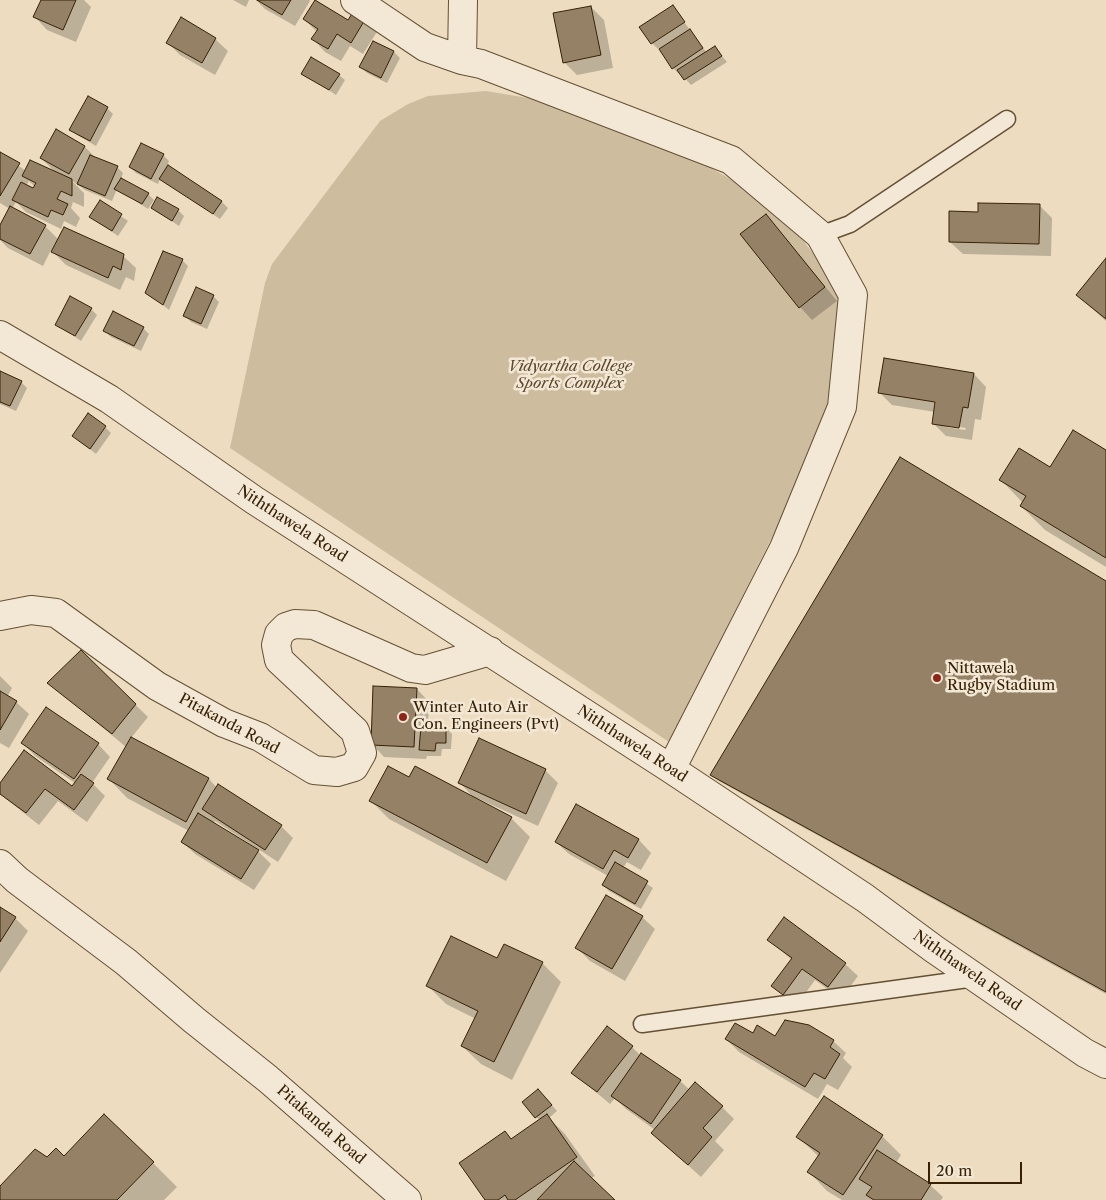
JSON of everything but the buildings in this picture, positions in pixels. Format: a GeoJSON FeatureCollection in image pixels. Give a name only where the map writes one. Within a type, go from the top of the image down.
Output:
{"type":"FeatureCollection","features":[{"type":"Feature","properties":{"kind":"street"},"geometry":{"type":"LineString","coordinates":[[355,0],[425,47],[462,60],[481,64],[731,160],[820,235],[853,295],[842,407],[784,548],[671,769]]}},
{"type":"Feature","properties":{"kind":"street"},"geometry":{"type":"LineString","coordinates":[[462,60],[463,0]]}},
{"type":"Feature","properties":{"kind":"street","name":"Niththawela Road"},"geometry":{"type":"LineString","coordinates":[[0,336],[109,399],[254,500],[671,769],[865,898],[975,978],[1084,1053],[1106,1064]]}},
{"type":"Feature","properties":{"kind":"street","name":"Pitakanda Road"},"geometry":{"type":"LineString","coordinates":[[0,616],[31,610],[56,613],[158,686],[224,723],[260,736],[314,770],[337,772],[354,767],[362,752],[355,731],[279,660],[276,645],[279,634],[286,627],[295,624],[314,625],[411,668],[425,670],[490,652]]}},
{"type":"Feature","properties":{"kind":"street","name":"Pitakanda Road"},"geometry":{"type":"LineString","coordinates":[[6,871],[126,962],[194,1020],[268,1079],[407,1200]]}},
{"type":"Feature","properties":{"kind":"lane"},"geometry":{"type":"LineString","coordinates":[[820,235],[850,224],[1007,119]]}},
{"type":"Feature","properties":{"kind":"lane"},"geometry":{"type":"LineString","coordinates":[[642,1024],[975,978]]}},
{"type":"Feature","properties":{"kind":"green space","name":"Vidyartha College Sports Complex"},"geometry":{"type":"Polygon","coordinates":[[[486,91],[546,101],[648,133],[752,191],[800,236],[834,282],[845,302],[845,322],[824,434],[669,742],[230,448],[265,283],[272,264],[380,121],[408,104],[428,96],[486,91]]]}},
{"type":"Feature","properties":{"kind":"place","name":"Nittawela Rugby Stadium"},"geometry":{"type":"Point","coordinates":[937,678]}},
{"type":"Feature","properties":{"kind":"place","name":"Winter Auto Air Con. Engineers (Pvt)"},"geometry":{"type":"Point","coordinates":[403,717]}}]}
